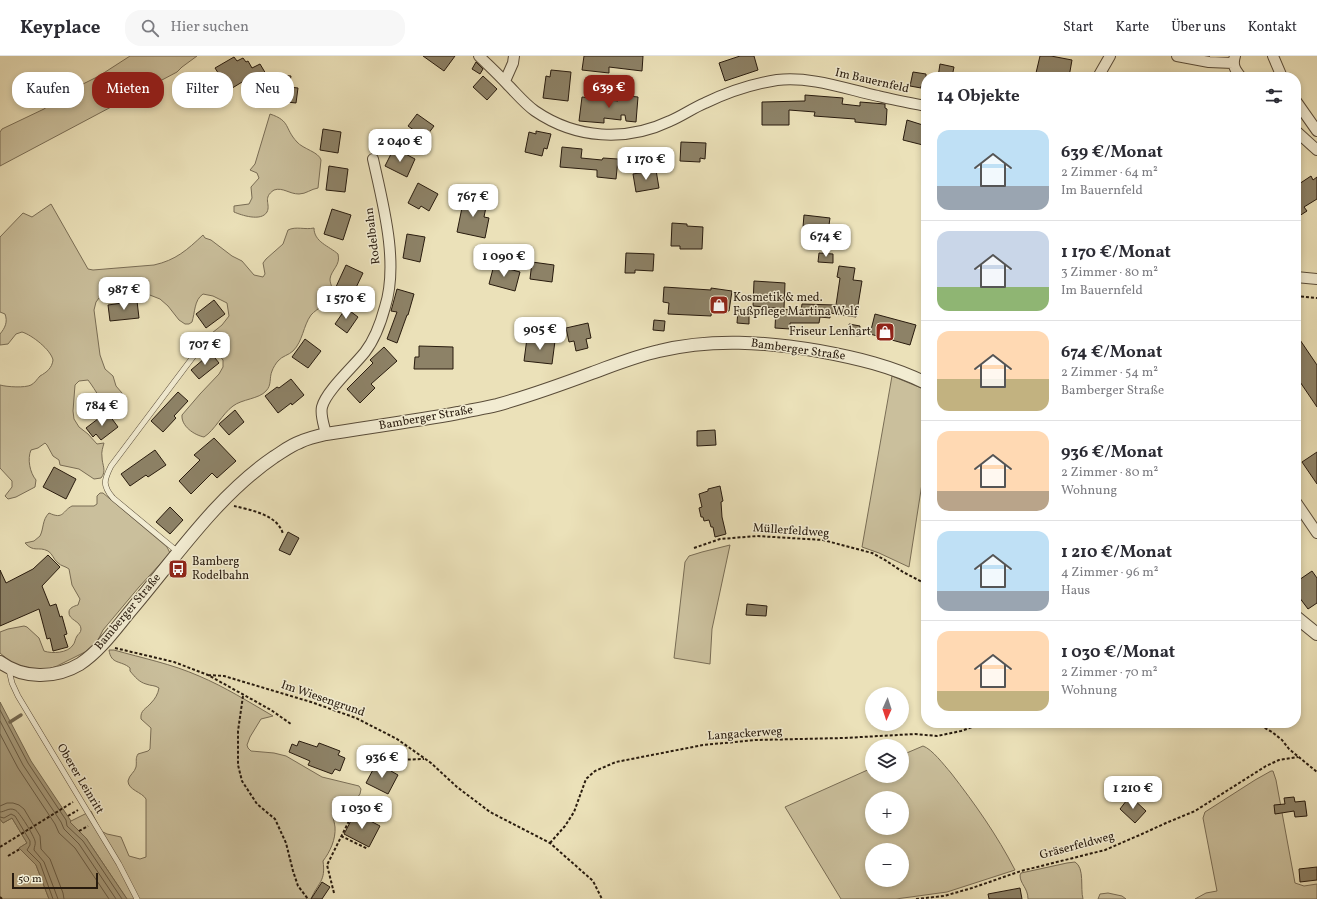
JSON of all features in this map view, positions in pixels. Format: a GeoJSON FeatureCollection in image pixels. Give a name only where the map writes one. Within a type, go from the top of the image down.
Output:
{"type":"FeatureCollection","features":[{"type":"Feature","properties":{"kind":"street","name":"Im Bauernfeld"},"geometry":{"type":"LineString","coordinates":[[479,56],[534,111],[576,130],[602,136],[631,134],[654,128],[729,92],[761,83],[779,80],[799,80],[830,85],[921,105]]}},
{"type":"Feature","properties":{"kind":"street"},"geometry":{"type":"LineString","coordinates":[[505,81],[514,63],[514,56]]}},
{"type":"Feature","properties":{"kind":"street"},"geometry":{"type":"LineString","coordinates":[[1101,72],[1110,56]]}},
{"type":"Feature","properties":{"kind":"street"},"geometry":{"type":"LineString","coordinates":[[1177,56],[1209,62],[1234,60],[1236,72]]}},
{"type":"Feature","properties":{"kind":"street"},"geometry":{"type":"LineString","coordinates":[[1273,56],[1280,72]]}},
{"type":"Feature","properties":{"kind":"street"},"geometry":{"type":"LineString","coordinates":[[1301,108],[1317,131]]}},
{"type":"Feature","properties":{"kind":"street"},"geometry":{"type":"LineString","coordinates":[[1301,136],[1317,150]]}},
{"type":"Feature","properties":{"kind":"street","name":"Rodelbahn"},"geometry":{"type":"LineString","coordinates":[[326,434],[322,414],[324,401],[330,392],[367,350],[376,335],[386,306],[390,269],[389,239],[373,160]]}},
{"type":"Feature","properties":{"kind":"street"},"geometry":{"type":"LineString","coordinates":[[1301,277],[1317,279]]}},
{"type":"Feature","properties":{"kind":"street","name":"Bamberger Straße"},"geometry":{"type":"LineString","coordinates":[[4,666],[27,674],[49,674],[61,672],[78,665],[88,658],[103,643],[222,503],[256,469],[299,442],[326,434],[413,422],[495,406],[554,387],[630,359],[658,351],[699,344],[728,342],[760,343],[801,348],[876,363],[921,381]]}},
{"type":"Feature","properties":{"kind":"street"},"geometry":{"type":"LineString","coordinates":[[1301,509],[1317,533]]}},
{"type":"Feature","properties":{"kind":"street"},"geometry":{"type":"LineString","coordinates":[[1301,621],[1317,634]]}},
{"type":"Feature","properties":{"kind":"lane"},"geometry":{"type":"LineString","coordinates":[[179,553],[113,498],[108,493],[105,486],[105,479],[112,466],[196,353],[200,335]]}},
{"type":"Feature","properties":{"kind":"lane","name":"Oberer Leinritt"},"geometry":{"type":"LineString","coordinates":[[4,666],[18,696],[119,864],[137,899]]}},
{"type":"Feature","properties":{"kind":"path"},"geometry":{"type":"LineString","coordinates":[[1301,296],[1317,298]]}},
{"type":"Feature","properties":{"kind":"path"},"geometry":{"type":"LineString","coordinates":[[222,503],[263,514],[274,521],[281,529],[283,534]]}},
{"type":"Feature","properties":{"kind":"path","name":"Müllerfeldweg"},"geometry":{"type":"LineString","coordinates":[[694,548],[720,539],[757,536],[823,540],[872,553],[902,572],[921,582]]}},
{"type":"Feature","properties":{"kind":"path","name":"Im Wiesengrund"},"geometry":{"type":"LineString","coordinates":[[103,643],[124,651],[174,662],[208,675],[243,696],[271,710],[291,724]]}},
{"type":"Feature","properties":{"kind":"path","name":"Im Wiesengrund"},"geometry":{"type":"LineString","coordinates":[[208,675],[224,676],[311,702],[356,718],[397,739],[425,759],[457,787],[490,812],[550,843],[593,881],[602,899]]}},
{"type":"Feature","properties":{"kind":"path"},"geometry":{"type":"LineString","coordinates":[[243,696],[238,731],[238,765],[242,781],[257,804],[275,819],[286,844],[298,886],[308,899]]}},
{"type":"Feature","properties":{"kind":"path","name":"Langackerweg"},"geometry":{"type":"LineString","coordinates":[[550,843],[565,826],[574,812],[586,779],[595,771],[616,762],[702,745],[756,740],[844,738],[915,734],[937,736],[970,728]]}},
{"type":"Feature","properties":{"kind":"path"},"geometry":{"type":"LineString","coordinates":[[1265,728],[1282,740],[1289,749],[1317,772]]}},
{"type":"Feature","properties":{"kind":"path","name":"Gräserfeldweg"},"geometry":{"type":"LineString","coordinates":[[916,899],[944,896],[1029,869],[1105,850],[1195,811],[1266,766],[1280,760],[1298,757]]}},
{"type":"Feature","properties":{"kind":"path"},"geometry":{"type":"LineString","coordinates":[[388,758],[396,760],[425,759]]}},
{"type":"Feature","properties":{"kind":"path"},"geometry":{"type":"LineString","coordinates":[[0,847],[79,798]]}},
{"type":"Feature","properties":{"kind":"path"},"geometry":{"type":"LineString","coordinates":[[68,816],[84,806]]}},
{"type":"Feature","properties":{"kind":"path"},"geometry":{"type":"LineString","coordinates":[[334,893],[327,865],[353,813]]}},
{"type":"Feature","properties":{"kind":"path"},"geometry":{"type":"LineString","coordinates":[[341,836],[368,850]]}},
{"type":"Feature","properties":{"kind":"path"},"geometry":{"type":"LineString","coordinates":[[8,856],[20,849]]}},
{"type":"Feature","properties":{"kind":"shaded area"},"geometry":{"type":"Polygon","coordinates":[[[130,56],[197,56],[177,72],[172,72],[172,75],[164,79],[164,72],[105,72],[130,56]]]}},
{"type":"Feature","properties":{"kind":"shaded area"},"geometry":{"type":"Polygon","coordinates":[[[92,80],[92,108],[109,108],[0,166],[0,132],[2,129],[45,108],[84,108],[84,84],[92,80]]]}},
{"type":"Feature","properties":{"kind":"shaded area"},"geometry":{"type":"Polygon","coordinates":[[[270,114],[284,122],[297,142],[320,157],[318,188],[299,194],[280,189],[274,190],[268,196],[268,209],[264,215],[260,217],[246,216],[234,212],[234,206],[249,204],[252,198],[251,187],[259,178],[257,173],[250,170],[255,164],[270,114]]]}},
{"type":"Feature","properties":{"kind":"shaded area"},"geometry":{"type":"Polygon","coordinates":[[[51,204],[88,269],[93,270],[162,263],[181,254],[203,235],[205,238],[211,240],[232,256],[242,261],[254,275],[263,277],[265,274],[263,263],[283,244],[288,230],[297,228],[314,228],[316,237],[338,254],[339,258],[330,279],[333,290],[332,294],[328,301],[308,319],[296,347],[275,364],[268,389],[259,396],[233,406],[204,437],[196,434],[186,426],[182,419],[182,415],[219,374],[223,367],[223,360],[212,347],[210,336],[229,316],[227,303],[213,296],[203,294],[196,303],[192,322],[185,324],[179,320],[168,306],[160,299],[132,288],[109,292],[99,298],[96,302],[94,310],[100,355],[105,369],[113,376],[116,386],[124,396],[123,403],[117,411],[113,413],[109,410],[88,380],[79,381],[75,385],[73,411],[74,419],[79,427],[97,444],[104,443],[102,460],[104,473],[101,478],[94,479],[79,469],[60,465],[59,460],[53,456],[45,443],[38,448],[31,450],[29,458],[32,474],[36,480],[35,487],[16,497],[8,499],[5,496],[12,487],[12,481],[0,468],[0,385],[25,387],[31,385],[49,370],[53,360],[49,352],[40,343],[31,336],[22,332],[16,334],[8,344],[0,345],[0,334],[5,327],[6,320],[5,314],[0,312],[0,237],[23,213],[32,217],[51,204]]]}},
{"type":"Feature","properties":{"kind":"shaded area"},"geometry":{"type":"Polygon","coordinates":[[[892,376],[921,388],[921,490],[909,567],[862,547],[892,376]]]}},
{"type":"Feature","properties":{"kind":"shaded area"},"geometry":{"type":"Polygon","coordinates":[[[100,493],[103,493],[167,547],[170,553],[103,630],[97,642],[85,652],[57,666],[42,671],[13,664],[0,653],[0,632],[24,626],[27,627],[39,638],[44,651],[55,653],[71,648],[76,637],[81,632],[79,624],[69,615],[70,609],[78,605],[80,599],[72,585],[69,569],[60,565],[48,551],[31,548],[25,543],[34,541],[40,536],[45,518],[49,513],[58,516],[72,506],[94,506],[97,504],[97,496],[100,493]]]}},
{"type":"Feature","properties":{"kind":"shaded area"},"geometry":{"type":"Polygon","coordinates":[[[730,545],[712,629],[710,664],[674,658],[685,562],[689,556],[730,545]]]}},
{"type":"Feature","properties":{"kind":"shaded area"},"geometry":{"type":"Polygon","coordinates":[[[109,650],[114,650],[178,668],[209,680],[228,690],[273,716],[261,719],[247,745],[251,751],[274,753],[286,756],[322,777],[359,786],[361,789],[357,798],[343,799],[333,805],[332,814],[335,832],[333,841],[328,854],[323,861],[324,868],[321,882],[311,899],[127,899],[86,838],[69,822],[91,811],[101,831],[121,837],[129,856],[140,859],[146,857],[146,799],[142,794],[130,787],[128,781],[135,769],[138,754],[150,749],[151,728],[141,719],[141,716],[142,712],[155,698],[159,688],[139,681],[130,671],[130,668],[112,658],[109,650]]]}},
{"type":"Feature","properties":{"kind":"shaded area"},"geometry":{"type":"Polygon","coordinates":[[[923,746],[934,754],[951,773],[977,808],[1001,844],[1015,870],[947,892],[896,899],[841,899],[785,807],[865,771],[865,783],[909,783],[909,752],[923,746]]]}},
{"type":"Feature","properties":{"kind":"shaded area"},"geometry":{"type":"Polygon","coordinates":[[[1273,771],[1276,780],[1295,883],[1304,886],[1317,884],[1317,899],[1195,899],[1206,893],[1217,891],[1203,818],[1205,812],[1273,771]]]}},
{"type":"Feature","properties":{"kind":"shaded area"},"geometry":{"type":"Polygon","coordinates":[[[12,818],[27,843],[19,848],[36,865],[49,899],[0,899],[0,819],[3,823],[12,818]]]}},
{"type":"Feature","properties":{"kind":"shaded area"},"geometry":{"type":"Polygon","coordinates":[[[1075,862],[1081,873],[1083,899],[1028,899],[1027,892],[1020,878],[1021,873],[1075,862]]]}},
{"type":"Feature","properties":{"kind":"shaded area"},"geometry":{"type":"Polygon","coordinates":[[[1108,893],[1122,896],[1126,899],[1098,899],[1100,894],[1108,893]]]}},
{"type":"Feature","properties":{"kind":"water"},"geometry":{"type":"Polygon","coordinates":[[[0,702],[31,761],[71,821],[70,822],[86,838],[127,899],[49,899],[36,865],[19,848],[27,843],[12,818],[3,823],[0,819],[0,702]]]}},
{"type":"Feature","properties":{"kind":"building"},"geometry":{"type":"Polygon","coordinates":[[[423,56],[455,56],[444,71],[423,56]]]}},
{"type":"Feature","properties":{"kind":"building"},"geometry":{"type":"Polygon","coordinates":[[[584,56],[643,56],[642,71],[609,67],[609,73],[582,70],[584,56]]]}},
{"type":"Feature","properties":{"kind":"building"},"geometry":{"type":"Polygon","coordinates":[[[740,56],[754,56],[758,70],[725,81],[719,63],[740,56]]]}},
{"type":"Feature","properties":{"kind":"building"},"geometry":{"type":"Polygon","coordinates":[[[1040,56],[1051,56],[1072,60],[1070,72],[1036,72],[1040,56]]]}},
{"type":"Feature","properties":{"kind":"building"},"geometry":{"type":"Polygon","coordinates":[[[234,57],[237,61],[243,58],[246,62],[248,61],[252,68],[260,64],[265,72],[241,72],[241,83],[233,88],[233,72],[218,72],[215,68],[234,57]]]}},
{"type":"Feature","properties":{"kind":"building"},"geometry":{"type":"Polygon","coordinates":[[[476,62],[483,69],[480,74],[472,69],[476,62]]]}},
{"type":"Feature","properties":{"kind":"building"},"geometry":{"type":"Polygon","coordinates":[[[940,64],[954,67],[953,72],[939,72],[940,64]]]}},
{"type":"Feature","properties":{"kind":"building"},"geometry":{"type":"Polygon","coordinates":[[[551,70],[571,72],[568,101],[543,98],[546,76],[550,77],[551,70]]]}},
{"type":"Feature","properties":{"kind":"building"},"geometry":{"type":"Polygon","coordinates":[[[913,72],[921,73],[921,88],[910,86],[913,72]]]}},
{"type":"Feature","properties":{"kind":"building"},"geometry":{"type":"Polygon","coordinates":[[[483,76],[497,89],[487,100],[473,87],[483,76]]]}},
{"type":"Feature","properties":{"kind":"building"},"geometry":{"type":"Polygon","coordinates":[[[294,88],[298,88],[296,103],[294,103],[294,88]]]}},
{"type":"Feature","properties":{"kind":"building"},"geometry":{"type":"Polygon","coordinates":[[[618,95],[638,97],[636,122],[626,121],[625,115],[621,115],[621,120],[604,118],[604,123],[579,121],[582,97],[618,101],[618,95]]]}},
{"type":"Feature","properties":{"kind":"building"},"geometry":{"type":"Polygon","coordinates":[[[805,95],[843,98],[842,104],[860,106],[860,102],[885,104],[885,108],[887,109],[886,125],[855,122],[855,119],[814,116],[815,112],[789,110],[789,125],[762,125],[762,102],[805,101],[805,95]]]}},
{"type":"Feature","properties":{"kind":"building"},"geometry":{"type":"Polygon","coordinates":[[[417,114],[434,126],[425,138],[408,126],[417,114]]]}},
{"type":"Feature","properties":{"kind":"building"},"geometry":{"type":"Polygon","coordinates":[[[907,120],[921,124],[921,144],[903,140],[907,120]]]}},
{"type":"Feature","properties":{"kind":"building"},"geometry":{"type":"Polygon","coordinates":[[[323,129],[341,132],[338,153],[320,150],[323,129]]]}},
{"type":"Feature","properties":{"kind":"building"},"geometry":{"type":"Polygon","coordinates":[[[536,131],[551,134],[547,149],[544,148],[542,156],[525,152],[529,132],[536,134],[536,131]]]}},
{"type":"Feature","properties":{"kind":"building"},"geometry":{"type":"Polygon","coordinates":[[[681,142],[706,143],[705,159],[700,158],[700,162],[680,161],[681,142]]]}},
{"type":"Feature","properties":{"kind":"building"},"geometry":{"type":"Polygon","coordinates":[[[562,147],[582,149],[581,158],[602,160],[603,158],[618,159],[616,179],[597,177],[597,170],[560,167],[562,147]]]}},
{"type":"Feature","properties":{"kind":"building"},"geometry":{"type":"Polygon","coordinates":[[[394,148],[415,159],[407,177],[385,166],[394,148]]]}},
{"type":"Feature","properties":{"kind":"building"},"geometry":{"type":"Polygon","coordinates":[[[329,166],[348,169],[345,192],[326,190],[329,166]]]}},
{"type":"Feature","properties":{"kind":"building"},"geometry":{"type":"Polygon","coordinates":[[[656,170],[659,188],[636,192],[633,174],[656,170]]]}},
{"type":"Feature","properties":{"kind":"building"},"geometry":{"type":"Polygon","coordinates":[[[1311,176],[1313,180],[1317,177],[1317,199],[1304,207],[1307,211],[1301,215],[1301,183],[1311,176]]]}},
{"type":"Feature","properties":{"kind":"building"},"geometry":{"type":"Polygon","coordinates":[[[418,183],[438,194],[429,211],[421,206],[419,209],[408,203],[418,183]]]}},
{"type":"Feature","properties":{"kind":"building"},"geometry":{"type":"Polygon","coordinates":[[[464,198],[487,202],[484,217],[489,218],[485,238],[457,232],[464,198]]]}},
{"type":"Feature","properties":{"kind":"building"},"geometry":{"type":"Polygon","coordinates":[[[332,209],[351,215],[343,240],[324,234],[332,209]]]}},
{"type":"Feature","properties":{"kind":"building"},"geometry":{"type":"Polygon","coordinates":[[[804,215],[830,218],[827,239],[809,237],[810,228],[803,227],[804,215]]]}},
{"type":"Feature","properties":{"kind":"building"},"geometry":{"type":"Polygon","coordinates":[[[672,223],[703,227],[702,249],[680,249],[680,246],[671,246],[672,223]]]}},
{"type":"Feature","properties":{"kind":"building"},"geometry":{"type":"Polygon","coordinates":[[[407,234],[425,237],[420,262],[403,258],[407,234]]]}},
{"type":"Feature","properties":{"kind":"building"},"geometry":{"type":"Polygon","coordinates":[[[626,253],[654,254],[653,271],[635,270],[635,273],[625,273],[626,253]]]}},
{"type":"Feature","properties":{"kind":"building"},"geometry":{"type":"Polygon","coordinates":[[[819,253],[833,254],[833,263],[818,262],[819,253]]]}},
{"type":"Feature","properties":{"kind":"building"},"geometry":{"type":"Polygon","coordinates":[[[532,262],[554,265],[552,282],[530,279],[532,262]]]}},
{"type":"Feature","properties":{"kind":"building"},"geometry":{"type":"Polygon","coordinates":[[[346,265],[363,273],[352,296],[335,289],[346,265]]]}},
{"type":"Feature","properties":{"kind":"building"},"geometry":{"type":"Polygon","coordinates":[[[494,265],[520,272],[515,291],[489,284],[494,265]]]}},
{"type":"Feature","properties":{"kind":"building"},"geometry":{"type":"Polygon","coordinates":[[[839,266],[855,268],[853,280],[862,281],[856,317],[830,313],[830,318],[820,317],[819,323],[790,323],[790,329],[775,328],[776,308],[753,306],[754,281],[785,283],[784,309],[781,309],[801,311],[802,304],[836,305],[840,278],[837,277],[839,266]]]}},
{"type":"Feature","properties":{"kind":"building"},"geometry":{"type":"Polygon","coordinates":[[[664,287],[711,290],[711,288],[732,291],[729,311],[712,308],[711,316],[668,314],[669,303],[663,302],[664,287]]]}},
{"type":"Feature","properties":{"kind":"building"},"geometry":{"type":"Polygon","coordinates":[[[397,289],[414,294],[408,315],[397,343],[387,339],[397,312],[391,311],[397,289]]]}},
{"type":"Feature","properties":{"kind":"building"},"geometry":{"type":"Polygon","coordinates":[[[214,300],[225,314],[206,328],[196,314],[214,300]]]}},
{"type":"Feature","properties":{"kind":"building"},"geometry":{"type":"Polygon","coordinates":[[[137,301],[139,318],[110,321],[108,305],[137,301]]]}},
{"type":"Feature","properties":{"kind":"building"},"geometry":{"type":"Polygon","coordinates":[[[346,308],[358,317],[347,333],[335,324],[346,308]]]}},
{"type":"Feature","properties":{"kind":"building"},"geometry":{"type":"Polygon","coordinates":[[[738,310],[749,311],[749,324],[737,323],[738,310]]]}},
{"type":"Feature","properties":{"kind":"building"},"geometry":{"type":"Polygon","coordinates":[[[875,314],[916,325],[910,345],[870,334],[875,314]]]}},
{"type":"Feature","properties":{"kind":"building"},"geometry":{"type":"Polygon","coordinates":[[[654,320],[665,321],[664,331],[653,330],[654,320]]]}},
{"type":"Feature","properties":{"kind":"building"},"geometry":{"type":"Polygon","coordinates":[[[588,323],[591,338],[586,339],[588,348],[576,351],[574,341],[569,342],[566,328],[588,323]]]}},
{"type":"Feature","properties":{"kind":"building"},"geometry":{"type":"Polygon","coordinates":[[[849,324],[860,326],[859,336],[848,335],[849,324]]]}},
{"type":"Feature","properties":{"kind":"building"},"geometry":{"type":"Polygon","coordinates":[[[527,338],[555,341],[552,364],[524,361],[527,338]]]}},
{"type":"Feature","properties":{"kind":"building"},"geometry":{"type":"Polygon","coordinates":[[[305,339],[321,351],[308,368],[292,357],[305,339]]]}},
{"type":"Feature","properties":{"kind":"building"},"geometry":{"type":"Polygon","coordinates":[[[1301,341],[1317,365],[1317,407],[1301,383],[1301,341]]]}},
{"type":"Feature","properties":{"kind":"building"},"geometry":{"type":"Polygon","coordinates":[[[419,346],[453,347],[453,369],[414,369],[415,357],[419,357],[419,346]]]}},
{"type":"Feature","properties":{"kind":"building"},"geometry":{"type":"Polygon","coordinates":[[[384,347],[397,361],[371,384],[375,388],[360,403],[347,389],[373,363],[370,360],[384,347]]]}},
{"type":"Feature","properties":{"kind":"building"},"geometry":{"type":"Polygon","coordinates":[[[211,353],[219,363],[199,379],[191,370],[211,353]]]}},
{"type":"Feature","properties":{"kind":"building"},"geometry":{"type":"Polygon","coordinates":[[[291,379],[304,395],[292,405],[291,403],[278,413],[265,396],[291,379]]]}},
{"type":"Feature","properties":{"kind":"building"},"geometry":{"type":"Polygon","coordinates":[[[178,392],[188,401],[174,416],[176,418],[163,432],[151,421],[178,392]]]}},
{"type":"Feature","properties":{"kind":"building"},"geometry":{"type":"Polygon","coordinates":[[[235,410],[244,422],[229,435],[219,424],[235,410]]]}},
{"type":"Feature","properties":{"kind":"building"},"geometry":{"type":"Polygon","coordinates":[[[107,412],[118,427],[101,440],[96,434],[93,437],[86,428],[107,412]]]}},
{"type":"Feature","properties":{"kind":"building"},"geometry":{"type":"Polygon","coordinates":[[[715,430],[716,445],[697,446],[697,431],[715,430]]]}},
{"type":"Feature","properties":{"kind":"building"},"geometry":{"type":"Polygon","coordinates":[[[214,438],[236,461],[217,478],[212,473],[191,494],[179,481],[200,460],[194,455],[214,438]]]}},
{"type":"Feature","properties":{"kind":"building"},"geometry":{"type":"Polygon","coordinates":[[[155,450],[166,465],[148,477],[146,475],[130,486],[121,474],[155,450]]]}},
{"type":"Feature","properties":{"kind":"building"},"geometry":{"type":"Polygon","coordinates":[[[1317,452],[1317,484],[1302,462],[1317,452]]]}},
{"type":"Feature","properties":{"kind":"building"},"geometry":{"type":"Polygon","coordinates":[[[54,467],[76,479],[66,499],[43,487],[54,467]]]}},
{"type":"Feature","properties":{"kind":"building"},"geometry":{"type":"Polygon","coordinates":[[[720,486],[723,501],[721,502],[722,517],[726,534],[715,537],[713,527],[711,527],[709,520],[704,521],[703,517],[701,517],[699,508],[702,507],[699,494],[708,491],[708,489],[720,486]]]}},
{"type":"Feature","properties":{"kind":"building"},"geometry":{"type":"Polygon","coordinates":[[[170,507],[183,520],[170,534],[156,522],[170,507]]]}},
{"type":"Feature","properties":{"kind":"building"},"geometry":{"type":"Polygon","coordinates":[[[288,532],[299,538],[290,555],[279,550],[288,532]]]}},
{"type":"Feature","properties":{"kind":"building"},"geometry":{"type":"Polygon","coordinates":[[[48,555],[60,567],[42,586],[50,606],[56,604],[60,617],[62,616],[67,634],[64,635],[68,647],[53,651],[50,638],[47,639],[39,609],[0,626],[0,570],[6,583],[33,569],[48,555]]]}},
{"type":"Feature","properties":{"kind":"building"},"geometry":{"type":"Polygon","coordinates":[[[1312,571],[1317,578],[1317,603],[1308,609],[1301,600],[1301,579],[1312,571]]]}},
{"type":"Feature","properties":{"kind":"building"},"geometry":{"type":"Polygon","coordinates":[[[747,604],[767,606],[766,616],[746,615],[747,604]]]}},
{"type":"Feature","properties":{"kind":"building"},"geometry":{"type":"Polygon","coordinates":[[[299,741],[317,747],[319,743],[340,751],[338,755],[345,758],[340,771],[335,769],[332,774],[308,765],[310,761],[289,752],[292,744],[297,746],[299,741]]]}},
{"type":"Feature","properties":{"kind":"building"},"geometry":{"type":"Polygon","coordinates":[[[376,764],[392,769],[391,771],[398,775],[388,794],[366,783],[376,764]]]}},
{"type":"Feature","properties":{"kind":"building"},"geometry":{"type":"Polygon","coordinates":[[[1130,796],[1146,811],[1135,823],[1120,809],[1130,796]]]}},
{"type":"Feature","properties":{"kind":"building"},"geometry":{"type":"Polygon","coordinates":[[[1294,797],[1295,802],[1305,801],[1307,816],[1295,817],[1294,811],[1275,814],[1274,805],[1285,804],[1284,798],[1294,797]]]}},
{"type":"Feature","properties":{"kind":"building"},"geometry":{"type":"Polygon","coordinates":[[[355,813],[380,826],[369,847],[344,834],[355,813]]]}},
{"type":"Feature","properties":{"kind":"building"},"geometry":{"type":"Polygon","coordinates":[[[1317,867],[1317,880],[1300,882],[1299,869],[1317,867]]]}},
{"type":"Feature","properties":{"kind":"building"},"geometry":{"type":"Polygon","coordinates":[[[322,882],[330,887],[322,899],[311,899],[322,882]]]}},
{"type":"Feature","properties":{"kind":"building"},"geometry":{"type":"Polygon","coordinates":[[[1020,888],[1022,899],[989,899],[988,894],[1020,888]]]}},
{"type":"Feature","properties":{"kind":"waterway"},"geometry":{"type":"LineString","coordinates":[[10,722],[21,715]]}},
{"type":"Feature","properties":{"kind":"place","name":"Kosmetik & med. Fußpflege Martina Wolf"},"geometry":{"type":"Point","coordinates":[719,305]}},
{"type":"Feature","properties":{"kind":"place","name":"Friseur Lenhart"},"geometry":{"type":"Point","coordinates":[885,332]}},
{"type":"Feature","properties":{"kind":"place","name":"Bamberg Rodelbahn"},"geometry":{"type":"Point","coordinates":[178,569]}}]}
